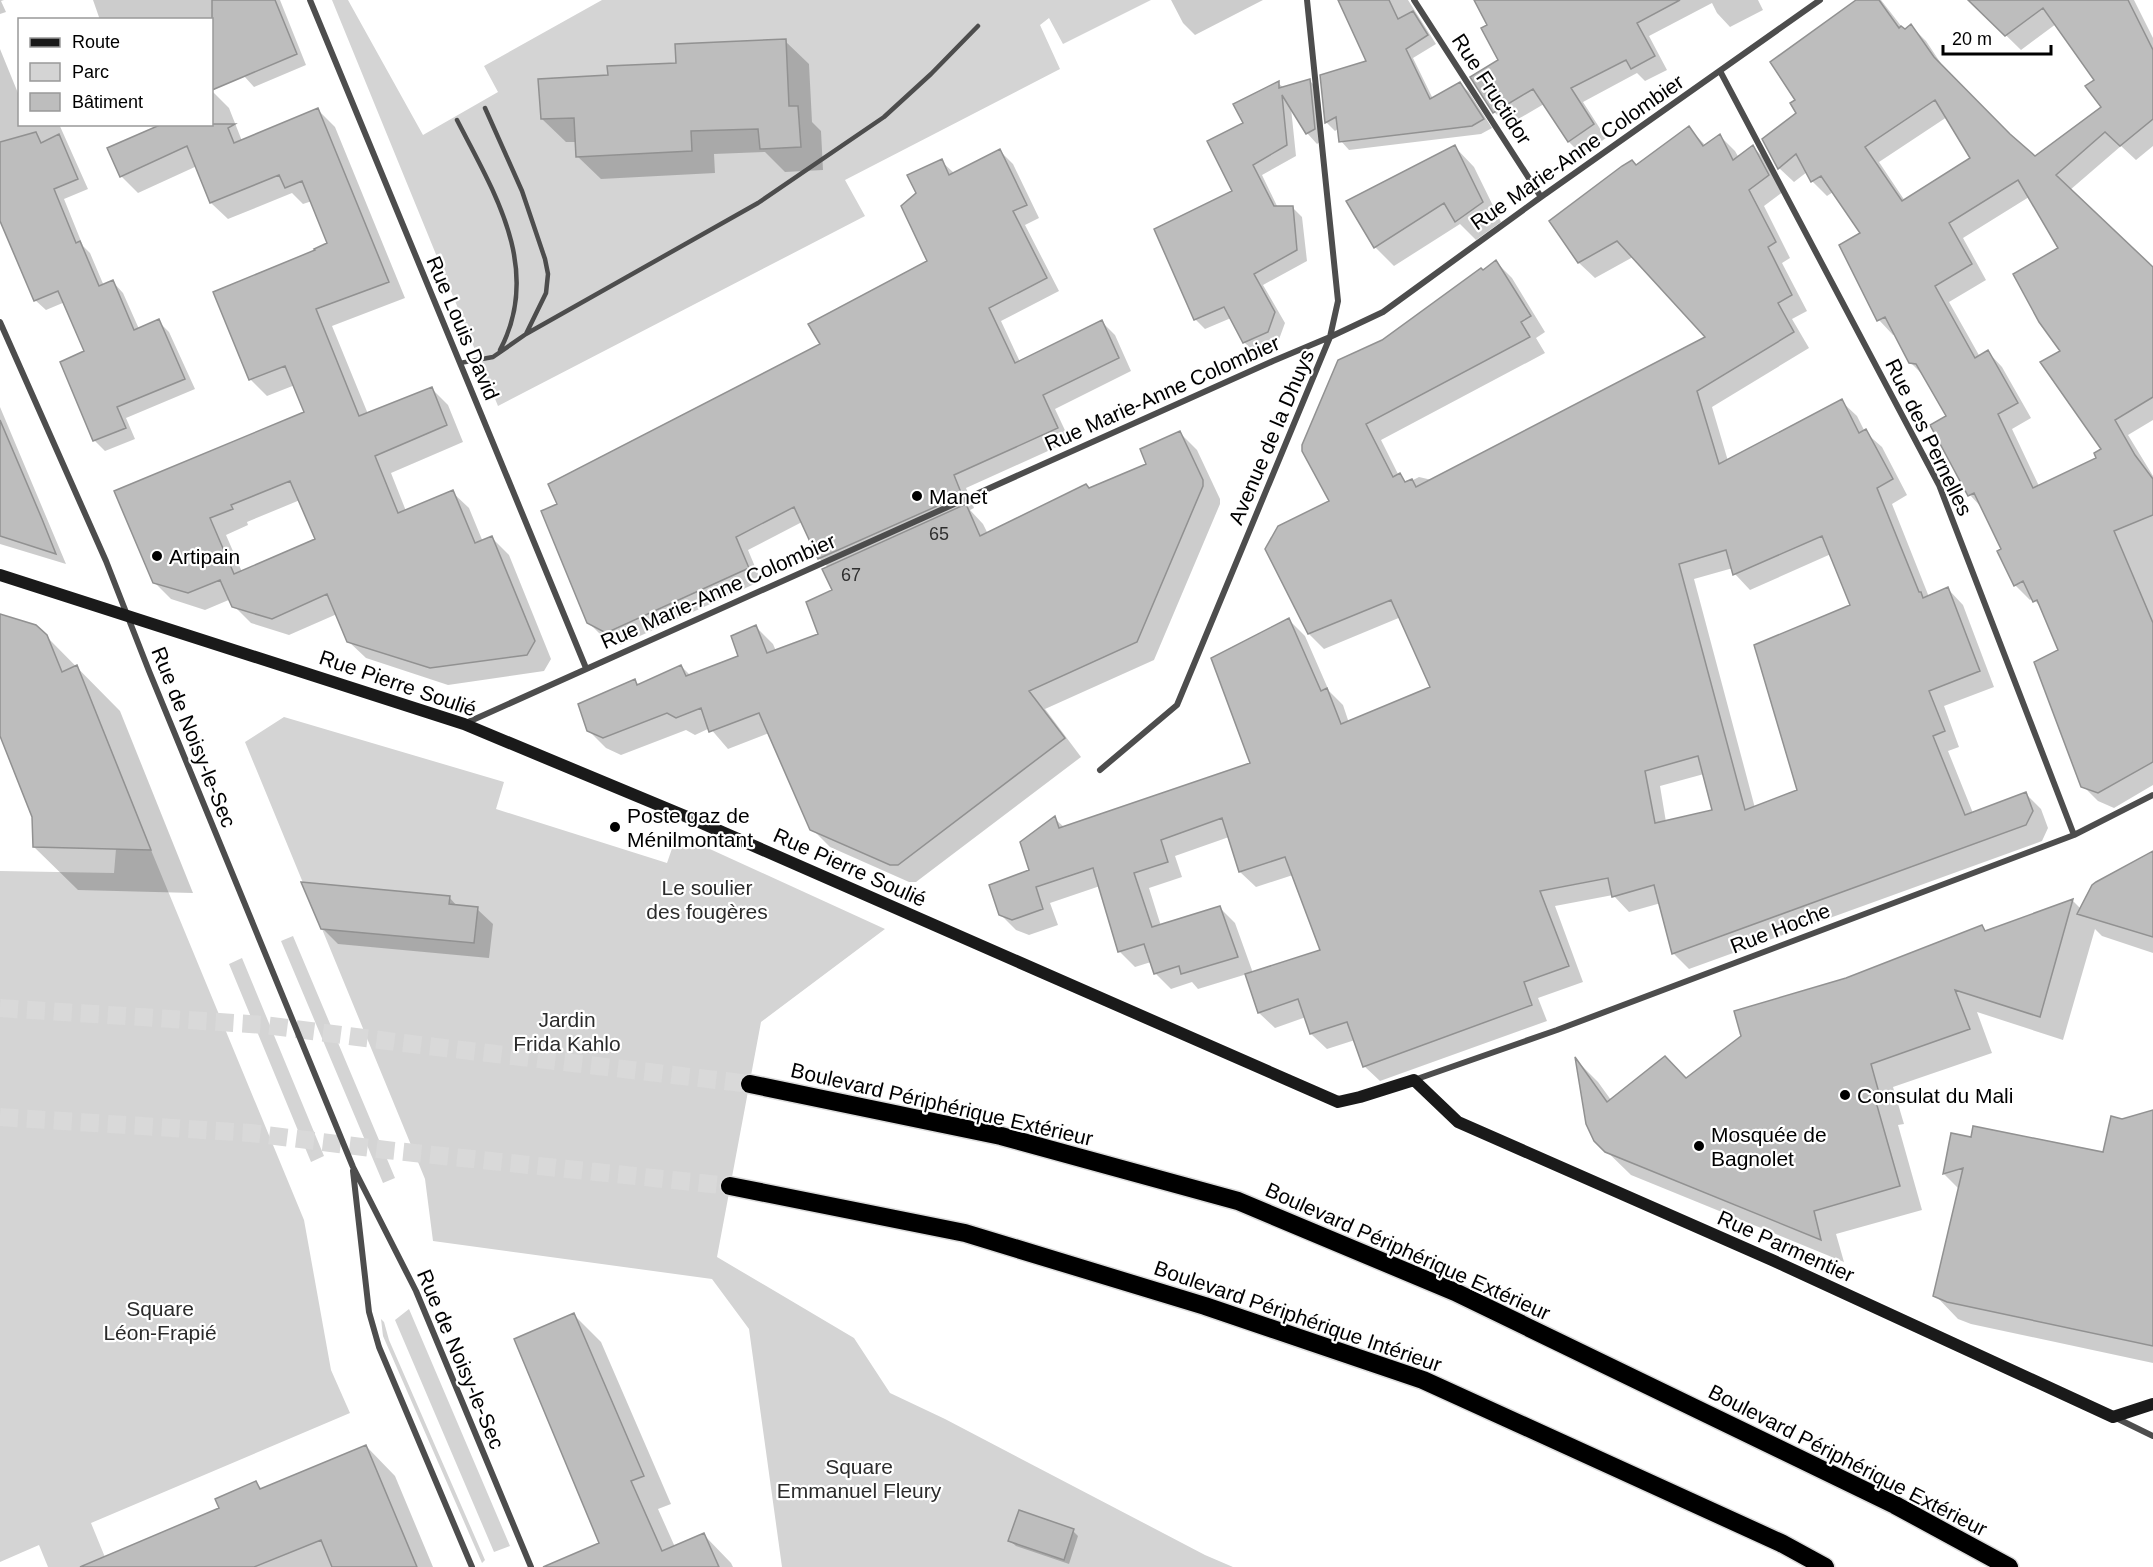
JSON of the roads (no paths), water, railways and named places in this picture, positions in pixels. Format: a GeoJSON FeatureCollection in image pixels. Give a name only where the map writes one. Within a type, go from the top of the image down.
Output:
{"type":"FeatureCollection","features":[{"type":"Feature","properties":{"kind":"highway","name":"Boulevard Périphérique Extérieur"},"geometry":{"type":"LineString","coordinates":[[750,1083],[1001,1136],[1238,1201],[1455,1292],[1895,1505],[2009,1567]]}},
{"type":"Feature","properties":{"kind":"highway","name":"Boulevard Périphérique Intérieur"},"geometry":{"type":"LineString","coordinates":[[730,1186],[965,1233],[1205,1306],[1423,1380],[1781,1543],[1825,1567]]}},
{"type":"Feature","properties":{"kind":"street","name":"Rue Louis David"},"geometry":{"type":"LineString","coordinates":[[310,0],[586,668]]}},
{"type":"Feature","properties":{"kind":"street","name":"Avenue de la Dhuys"},"geometry":{"type":"LineString","coordinates":[[1101,770],[1177,705],[1330,337],[1338,301],[1307,0]]}},
{"type":"Feature","properties":{"kind":"street","name":"Rue Fructidor"},"geometry":{"type":"LineString","coordinates":[[1414,0],[1541,197]]}},
{"type":"Feature","properties":{"kind":"street","name":"Rue Marie-Anne Colombier"},"geometry":{"type":"LineString","coordinates":[[464,724],[1383,312],[1820,0]]}},
{"type":"Feature","properties":{"kind":"street","name":"Rue des Pernelles"},"geometry":{"type":"LineString","coordinates":[[1720,71],[1939,485],[2074,835]]}},
{"type":"Feature","properties":{"kind":"street","name":"Rue de Noisy-le-Sec"},"geometry":{"type":"LineString","coordinates":[[0,322],[106,561],[353,1167],[416,1291],[531,1567]]}},
{"type":"Feature","properties":{"kind":"street","name":"Rue Pierre Soulié"},"geometry":{"type":"LineString","coordinates":[[0,575],[190,634],[464,724],[697,821],[1338,1102],[1414,1080]]}},
{"type":"Feature","properties":{"kind":"street","name":"Rue Hoche"},"geometry":{"type":"LineString","coordinates":[[1414,1080],[1557,1030],[2074,835],[2153,795]]}},
{"type":"Feature","properties":{"kind":"street","name":"Rue Parmentier"},"geometry":{"type":"LineString","coordinates":[[1414,1080],[1458,1122],[1772,1260],[2113,1417]]}},
{"type":"Feature","properties":{"kind":"street","name":"Rue de Noisy-le-Sec"},"geometry":{"type":"LineString","coordinates":[[353,1167],[371,1321],[379,1347],[472,1567]]}},
{"type":"Feature","properties":{"kind":"street"},"geometry":{"type":"LineString","coordinates":[[2113,1417],[2153,1404]]}},
{"type":"Feature","properties":{"kind":"street"},"geometry":{"type":"LineString","coordinates":[[2113,1417],[2153,1436]]}},
{"type":"Feature","properties":{"kind":"lane"},"geometry":{"type":"LineString","coordinates":[[460,363],[493,357],[526,334],[759,203],[884,117],[925,80],[978,26]]}},
{"type":"Feature","properties":{"kind":"lane"},"geometry":{"type":"LineString","coordinates":[[485,108],[522,191],[546,267],[546,293],[526,334]]}},
{"type":"Feature","properties":{"kind":"lane"},"geometry":{"type":"LineString","coordinates":[[457,120],[499,205],[513,248],[518,274],[517,300],[513,317],[499,353]]}},
{"type":"Feature","properties":{"kind":"tunnel"},"geometry":{"type":"LineString","coordinates":[[0,1008],[265,1025],[750,1084]]}},
{"type":"Feature","properties":{"kind":"tunnel"},"geometry":{"type":"LineString","coordinates":[[0,1117],[251,1133],[386,1150],[730,1186]]}},
{"type":"Feature","properties":{"kind":"place","name":"Manet"},"geometry":{"type":"Point","coordinates":[917,496]}},
{"type":"Feature","properties":{"kind":"place","name":"Artipain"},"geometry":{"type":"Point","coordinates":[157,556]}},
{"type":"Feature","properties":{"kind":"place","name":"Poste gaz de Ménilmontant"},"geometry":{"type":"Point","coordinates":[615,827]}},
{"type":"Feature","properties":{"kind":"place","name":"Consulat du Mali"},"geometry":{"type":"Point","coordinates":[1845,1095]}},
{"type":"Feature","properties":{"kind":"place","name":"Mosquée de Bagnolet"},"geometry":{"type":"Point","coordinates":[1699,1146]}},
{"type":"Feature","properties":{"kind":"park label","name":"Le soulier des fougères"},"geometry":{"type":"Point","coordinates":[707,899]}},
{"type":"Feature","properties":{"kind":"park label","name":"Jardin Frida Kahlo"},"geometry":{"type":"Point","coordinates":[567,1031]}},
{"type":"Feature","properties":{"kind":"park label","name":"Square Léon-Frapié"},"geometry":{"type":"Point","coordinates":[160,1320]}},
{"type":"Feature","properties":{"kind":"park label","name":"Square Emmanuel Fleury"},"geometry":{"type":"Point","coordinates":[859,1478]}}]}
